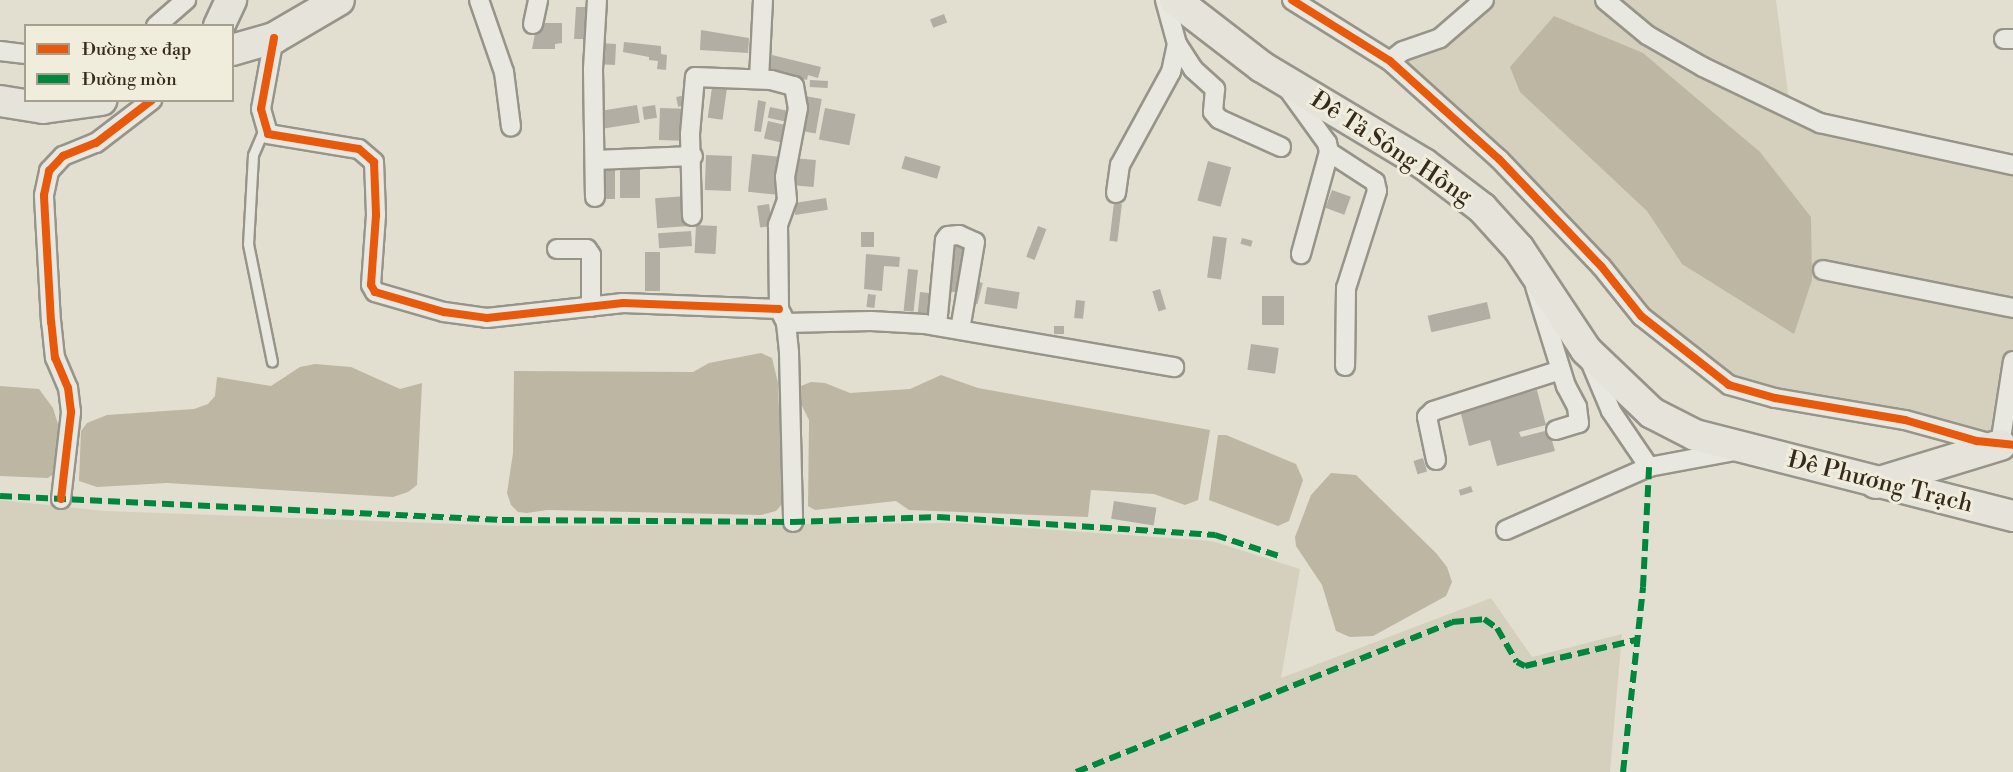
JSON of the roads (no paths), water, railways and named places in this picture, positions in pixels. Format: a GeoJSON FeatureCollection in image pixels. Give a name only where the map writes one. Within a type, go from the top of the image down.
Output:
{"type":"FeatureCollection","features":[{"type":"Feature","properties":{"kind":"main road"},"geometry":{"type":"LineString","coordinates":[[220,24],[231,0]]}},
{"type":"Feature","properties":{"kind":"main road"},"geometry":{"type":"LineString","coordinates":[[234,49],[274,38],[339,0]]}},
{"type":"Feature","properties":{"kind":"main road","name":"Đê Tả Sông Hồng"},"geometry":{"type":"LineString","coordinates":[[1174,0],[1280,78],[1424,164],[1482,208],[1532,269],[1586,350],[1652,413],[1695,435],[1748,449]]}},
{"type":"Feature","properties":{"kind":"main road"},"geometry":{"type":"LineString","coordinates":[[0,101],[43,108],[86,102]]}},
{"type":"Feature","properties":{"kind":"main road"},"geometry":{"type":"LineString","coordinates":[[1874,483],[2006,445]]}},
{"type":"Feature","properties":{"kind":"main road","name":"Đê Phương Trạch"},"geometry":{"type":"LineString","coordinates":[[1748,449],[1874,483],[2013,516]]}},
{"type":"Feature","properties":{"kind":"street"},"geometry":{"type":"LineString","coordinates":[[158,24],[186,0]]}},
{"type":"Feature","properties":{"kind":"street"},"geometry":{"type":"LineString","coordinates":[[479,0],[504,72],[511,127]]}},
{"type":"Feature","properties":{"kind":"street"},"geometry":{"type":"LineString","coordinates":[[533,24],[538,0]]}},
{"type":"Feature","properties":{"kind":"street"},"geometry":{"type":"LineString","coordinates":[[595,197],[597,0]]}},
{"type":"Feature","properties":{"kind":"street"},"geometry":{"type":"LineString","coordinates":[[759,79],[763,0]]}},
{"type":"Feature","properties":{"kind":"street"},"geometry":{"type":"LineString","coordinates":[[1165,0],[1178,44],[1193,69],[1215,88],[1213,112],[1219,119],[1281,147]]}},
{"type":"Feature","properties":{"kind":"street"},"geometry":{"type":"LineString","coordinates":[[1292,0],[1390,61],[1499,159],[1601,266],[1641,316],[1729,386],[1775,398],[1905,420],[2006,445],[2013,361]]}},
{"type":"Feature","properties":{"kind":"street"},"geometry":{"type":"LineString","coordinates":[[1390,61],[1403,51],[1440,38],[1484,0]]}},
{"type":"Feature","properties":{"kind":"street"},"geometry":{"type":"LineString","coordinates":[[1605,0],[1647,35],[1684,56],[1820,123],[2013,165]]}},
{"type":"Feature","properties":{"kind":"street"},"geometry":{"type":"LineString","coordinates":[[274,38],[264,80],[264,129],[268,134],[292,140],[359,149],[374,162],[376,215],[371,285],[375,292],[444,312],[487,318],[591,307],[671,303],[782,316],[937,326],[1174,367]]}},
{"type":"Feature","properties":{"kind":"street"},"geometry":{"type":"LineString","coordinates":[[1116,193],[1120,165],[1171,72],[1178,44]]}},
{"type":"Feature","properties":{"kind":"street"},"geometry":{"type":"LineString","coordinates":[[0,51],[24,54]]}},
{"type":"Feature","properties":{"kind":"street"},"geometry":{"type":"LineString","coordinates":[[692,216],[695,76],[759,79],[784,82],[794,86],[798,96],[785,177],[787,200],[778,225],[793,522]]}},
{"type":"Feature","properties":{"kind":"street"},"geometry":{"type":"LineString","coordinates":[[1280,78],[1327,143],[1329,152],[1301,254]]}},
{"type":"Feature","properties":{"kind":"street"},"geometry":{"type":"LineString","coordinates":[[61,499],[71,412],[68,388],[55,358],[51,322],[44,195],[49,171],[63,156],[96,143],[149,102]]}},
{"type":"Feature","properties":{"kind":"street"},"geometry":{"type":"LineString","coordinates":[[1329,152],[1375,182],[1377,191],[1347,288],[1345,366]]}},
{"type":"Feature","properties":{"kind":"street"},"geometry":{"type":"LineString","coordinates":[[595,160],[693,156]]}},
{"type":"Feature","properties":{"kind":"street"},"geometry":{"type":"LineString","coordinates":[[937,326],[945,240],[959,235],[975,242],[960,330]]}},
{"type":"Feature","properties":{"kind":"street"},"geometry":{"type":"LineString","coordinates":[[556,249],[587,249],[591,255],[591,307]]}},
{"type":"Feature","properties":{"kind":"street"},"geometry":{"type":"LineString","coordinates":[[1532,269],[1536,297],[1561,370],[1577,407],[1580,423],[1556,430]]}},
{"type":"Feature","properties":{"kind":"street"},"geometry":{"type":"LineString","coordinates":[[1823,270],[2013,308]]}},
{"type":"Feature","properties":{"kind":"street"},"geometry":{"type":"LineString","coordinates":[[1586,350],[1611,411],[1649,467]]}},
{"type":"Feature","properties":{"kind":"street"},"geometry":{"type":"LineString","coordinates":[[1436,460],[1427,417],[1433,411],[1561,370]]}},
{"type":"Feature","properties":{"kind":"street"},"geometry":{"type":"LineString","coordinates":[[1506,530],[1649,467],[1748,449]]}},
{"type":"Feature","properties":{"kind":"lane"},"geometry":{"type":"LineString","coordinates":[[264,129],[253,155],[248,244],[272,362]]}}]}
